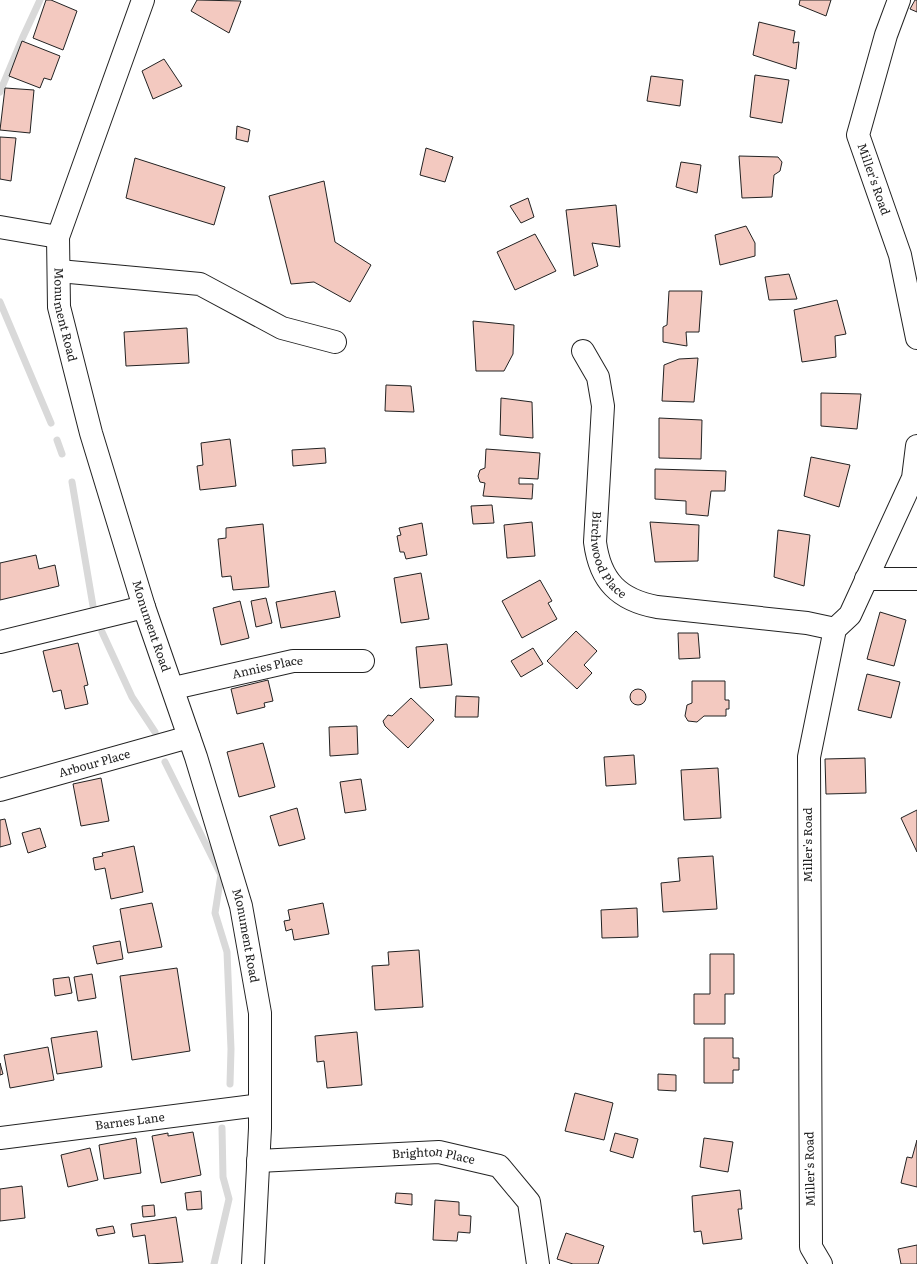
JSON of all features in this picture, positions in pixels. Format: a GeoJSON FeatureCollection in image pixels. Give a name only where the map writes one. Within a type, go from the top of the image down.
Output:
{"type":"FeatureCollection","features":[{"type":"Feature","properties":{"kind":"street","name":"Monument Road"},"geometry":{"type":"LineString","coordinates":[[143,0],[58,237],[59,307],[87,418],[144,607],[174,688],[241,906],[260,1013],[260,1105],[253,1264]]}},
{"type":"Feature","properties":{"kind":"street","name":"Miller's Road"},"geometry":{"type":"LineString","coordinates":[[899,0],[886,35],[858,135],[900,255],[917,338]]}},
{"type":"Feature","properties":{"kind":"street"},"geometry":{"type":"LineString","coordinates":[[0,227],[58,237]]}},
{"type":"Feature","properties":{"kind":"street"},"geometry":{"type":"LineString","coordinates":[[59,271],[200,284],[282,328],[335,342]]}},
{"type":"Feature","properties":{"kind":"street","name":"Birchwood Place"},"geometry":{"type":"LineString","coordinates":[[583,351],[598,377],[603,406],[595,542],[597,555],[602,569],[618,592],[645,605],[807,623],[835,629]]}},
{"type":"Feature","properties":{"kind":"street"},"geometry":{"type":"LineString","coordinates":[[835,629],[850,615],[913,478],[917,446]]}},
{"type":"Feature","properties":{"kind":"street"},"geometry":{"type":"LineString","coordinates":[[866,579],[917,579]]}},
{"type":"Feature","properties":{"kind":"street"},"geometry":{"type":"LineString","coordinates":[[0,642],[144,607]]}},
{"type":"Feature","properties":{"kind":"street","name":"Miller's Road"},"geometry":{"type":"LineString","coordinates":[[821,1264],[811,1247],[808,912],[809,757],[835,629]]}},
{"type":"Feature","properties":{"kind":"street","name":"Annies Place"},"geometry":{"type":"LineString","coordinates":[[174,688],[293,661],[363,661]]}},
{"type":"Feature","properties":{"kind":"street","name":"Arbour Place"},"geometry":{"type":"LineString","coordinates":[[0,790],[189,737]]}},
{"type":"Feature","properties":{"kind":"street","name":"Barnes Lane"},"geometry":{"type":"LineString","coordinates":[[0,1138],[260,1105]]}},
{"type":"Feature","properties":{"kind":"street","name":"Brighton Place"},"geometry":{"type":"LineString","coordinates":[[258,1161],[439,1152],[499,1166],[529,1202],[538,1264]]}},
{"type":"Feature","properties":{"kind":"building"},"geometry":{"type":"Polygon","coordinates":[[[46,0],[51,0],[77,11],[63,50],[33,38],[46,0]]]}},
{"type":"Feature","properties":{"kind":"building"},"geometry":{"type":"Polygon","coordinates":[[[197,0],[241,1],[229,33],[191,11],[197,0]]]}},
{"type":"Feature","properties":{"kind":"building"},"geometry":{"type":"Polygon","coordinates":[[[800,0],[831,0],[826,16],[799,5],[800,0]]]}},
{"type":"Feature","properties":{"kind":"building"},"geometry":{"type":"Polygon","coordinates":[[[915,0],[917,0],[917,12],[910,9],[915,0]]]}},
{"type":"Feature","properties":{"kind":"building"},"geometry":{"type":"Polygon","coordinates":[[[759,22],[795,31],[793,43],[799,42],[796,69],[753,55],[759,22]]]}},
{"type":"Feature","properties":{"kind":"building"},"geometry":{"type":"Polygon","coordinates":[[[22,41],[60,56],[51,80],[44,78],[40,88],[9,76],[22,41]]]}},
{"type":"Feature","properties":{"kind":"building"},"geometry":{"type":"Polygon","coordinates":[[[164,59],[182,86],[153,99],[142,71],[164,59]]]}},
{"type":"Feature","properties":{"kind":"building"},"geometry":{"type":"Polygon","coordinates":[[[755,75],[789,80],[782,123],[750,117],[755,75]]]}},
{"type":"Feature","properties":{"kind":"building"},"geometry":{"type":"Polygon","coordinates":[[[651,76],[683,80],[680,106],[647,101],[651,76]]]}},
{"type":"Feature","properties":{"kind":"building"},"geometry":{"type":"Polygon","coordinates":[[[5,88],[34,90],[30,133],[0,130],[5,88]]]}},
{"type":"Feature","properties":{"kind":"building"},"geometry":{"type":"Polygon","coordinates":[[[237,126],[250,130],[248,142],[236,139],[237,126]]]}},
{"type":"Feature","properties":{"kind":"building"},"geometry":{"type":"Polygon","coordinates":[[[0,137],[16,138],[11,181],[0,179],[0,137]]]}},
{"type":"Feature","properties":{"kind":"building"},"geometry":{"type":"Polygon","coordinates":[[[426,148],[453,157],[445,182],[420,175],[426,148]]]}},
{"type":"Feature","properties":{"kind":"building"},"geometry":{"type":"Polygon","coordinates":[[[739,156],[778,157],[782,162],[780,171],[774,175],[772,197],[742,198],[739,156]]]}},
{"type":"Feature","properties":{"kind":"building"},"geometry":{"type":"Polygon","coordinates":[[[135,158],[225,187],[214,225],[126,198],[135,158]]]}},
{"type":"Feature","properties":{"kind":"building"},"geometry":{"type":"Polygon","coordinates":[[[681,162],[701,165],[697,193],[676,187],[681,162]]]}},
{"type":"Feature","properties":{"kind":"building"},"geometry":{"type":"Polygon","coordinates":[[[324,181],[335,242],[371,265],[350,302],[314,282],[291,284],[269,196],[324,181]]]}},
{"type":"Feature","properties":{"kind":"building"},"geometry":{"type":"Polygon","coordinates":[[[528,198],[534,217],[521,223],[510,206],[528,198]]]}},
{"type":"Feature","properties":{"kind":"building"},"geometry":{"type":"Polygon","coordinates":[[[616,205],[620,247],[592,243],[598,266],[574,276],[566,210],[616,205]]]}},
{"type":"Feature","properties":{"kind":"building"},"geometry":{"type":"Polygon","coordinates":[[[746,226],[755,243],[755,256],[720,265],[715,235],[746,226]]]}},
{"type":"Feature","properties":{"kind":"building"},"geometry":{"type":"Polygon","coordinates":[[[535,234],[556,271],[515,290],[497,252],[535,234]]]}},
{"type":"Feature","properties":{"kind":"building"},"geometry":{"type":"Polygon","coordinates":[[[789,274],[797,299],[769,300],[765,277],[789,274]]]}},
{"type":"Feature","properties":{"kind":"building"},"geometry":{"type":"Polygon","coordinates":[[[669,291],[702,291],[699,332],[686,332],[687,346],[663,342],[663,327],[667,325],[669,291]]]}},
{"type":"Feature","properties":{"kind":"building"},"geometry":{"type":"Polygon","coordinates":[[[837,300],[846,334],[835,336],[836,357],[802,362],[794,310],[837,300]]]}},
{"type":"Feature","properties":{"kind":"building"},"geometry":{"type":"Polygon","coordinates":[[[473,321],[514,325],[513,354],[504,371],[476,371],[473,321]]]}},
{"type":"Feature","properties":{"kind":"building"},"geometry":{"type":"Polygon","coordinates":[[[187,328],[189,363],[126,366],[124,332],[187,328]]]}},
{"type":"Feature","properties":{"kind":"building"},"geometry":{"type":"Polygon","coordinates":[[[698,358],[694,402],[662,401],[664,365],[679,359],[698,358]]]}},
{"type":"Feature","properties":{"kind":"building"},"geometry":{"type":"Polygon","coordinates":[[[386,385],[411,386],[414,412],[385,411],[386,385]]]}},
{"type":"Feature","properties":{"kind":"building"},"geometry":{"type":"Polygon","coordinates":[[[821,393],[861,394],[857,429],[821,426],[821,393]]]}},
{"type":"Feature","properties":{"kind":"building"},"geometry":{"type":"Polygon","coordinates":[[[501,398],[532,402],[533,438],[500,435],[501,398]]]}},
{"type":"Feature","properties":{"kind":"building"},"geometry":{"type":"Polygon","coordinates":[[[659,418],[702,420],[701,459],[659,458],[659,418]]]}},
{"type":"Feature","properties":{"kind":"building"},"geometry":{"type":"Polygon","coordinates":[[[230,439],[236,486],[200,490],[197,466],[203,465],[201,443],[230,439]]]}},
{"type":"Feature","properties":{"kind":"building"},"geometry":{"type":"Polygon","coordinates":[[[325,448],[326,463],[293,466],[292,450],[325,448]]]}},
{"type":"Feature","properties":{"kind":"building"},"geometry":{"type":"Polygon","coordinates":[[[486,449],[540,453],[538,479],[519,478],[519,484],[533,484],[532,499],[483,496],[485,483],[480,482],[478,476],[480,470],[485,468],[486,449]]]}},
{"type":"Feature","properties":{"kind":"building"},"geometry":{"type":"Polygon","coordinates":[[[811,457],[850,465],[839,507],[804,496],[811,457]]]}},
{"type":"Feature","properties":{"kind":"building"},"geometry":{"type":"Polygon","coordinates":[[[655,469],[726,471],[725,491],[711,491],[708,516],[686,514],[686,501],[655,499],[655,469]]]}},
{"type":"Feature","properties":{"kind":"building"},"geometry":{"type":"Polygon","coordinates":[[[492,505],[494,523],[473,524],[471,506],[492,505]]]}},
{"type":"Feature","properties":{"kind":"building"},"geometry":{"type":"Polygon","coordinates":[[[532,522],[535,556],[507,558],[504,525],[532,522]]]}},
{"type":"Feature","properties":{"kind":"building"},"geometry":{"type":"Polygon","coordinates":[[[650,522],[699,525],[698,561],[655,562],[650,522]]]}},
{"type":"Feature","properties":{"kind":"building"},"geometry":{"type":"Polygon","coordinates":[[[422,523],[427,555],[406,559],[404,552],[400,552],[397,536],[401,535],[399,528],[422,523]]]}},
{"type":"Feature","properties":{"kind":"building"},"geometry":{"type":"Polygon","coordinates":[[[263,524],[269,587],[233,590],[231,576],[222,577],[218,539],[226,538],[226,528],[263,524]]]}},
{"type":"Feature","properties":{"kind":"building"},"geometry":{"type":"Polygon","coordinates":[[[778,530],[810,535],[804,586],[774,577],[778,530]]]}},
{"type":"Feature","properties":{"kind":"building"},"geometry":{"type":"Polygon","coordinates":[[[36,555],[39,569],[55,565],[59,586],[0,600],[0,563],[36,555]]]}},
{"type":"Feature","properties":{"kind":"building"},"geometry":{"type":"Polygon","coordinates":[[[421,573],[429,619],[401,623],[394,578],[421,573]]]}},
{"type":"Feature","properties":{"kind":"building"},"geometry":{"type":"Polygon","coordinates":[[[540,580],[552,601],[548,603],[557,619],[522,638],[502,601],[540,580]]]}},
{"type":"Feature","properties":{"kind":"building"},"geometry":{"type":"Polygon","coordinates":[[[335,591],[340,617],[281,628],[276,602],[335,591]]]}},
{"type":"Feature","properties":{"kind":"building"},"geometry":{"type":"Polygon","coordinates":[[[266,598],[272,623],[256,627],[251,601],[266,598]]]}},
{"type":"Feature","properties":{"kind":"building"},"geometry":{"type":"Polygon","coordinates":[[[240,601],[249,638],[221,645],[213,608],[240,601]]]}},
{"type":"Feature","properties":{"kind":"building"},"geometry":{"type":"Polygon","coordinates":[[[880,612],[906,620],[894,666],[867,659],[880,612]]]}},
{"type":"Feature","properties":{"kind":"building"},"geometry":{"type":"Polygon","coordinates":[[[576,631],[597,651],[584,665],[592,673],[577,689],[547,661],[576,631]]]}},
{"type":"Feature","properties":{"kind":"building"},"geometry":{"type":"Polygon","coordinates":[[[678,633],[698,633],[700,658],[679,659],[678,633]]]}},
{"type":"Feature","properties":{"kind":"building"},"geometry":{"type":"Polygon","coordinates":[[[78,643],[88,685],[84,686],[88,704],[65,709],[61,690],[53,692],[43,651],[78,643]]]}},
{"type":"Feature","properties":{"kind":"building"},"geometry":{"type":"Polygon","coordinates":[[[447,644],[452,685],[420,688],[416,647],[447,644]]]}},
{"type":"Feature","properties":{"kind":"building"},"geometry":{"type":"Polygon","coordinates":[[[533,648],[543,664],[521,677],[511,661],[533,648]]]}},
{"type":"Feature","properties":{"kind":"building"},"geometry":{"type":"Polygon","coordinates":[[[867,674],[900,682],[891,718],[858,710],[867,674]]]}},
{"type":"Feature","properties":{"kind":"building"},"geometry":{"type":"Polygon","coordinates":[[[268,680],[273,701],[264,703],[265,707],[237,714],[231,689],[268,680]]]}},
{"type":"Feature","properties":{"kind":"building"},"geometry":{"type":"Polygon","coordinates":[[[692,681],[725,681],[725,700],[729,700],[729,709],[726,709],[726,716],[704,716],[697,722],[688,721],[685,716],[687,705],[692,703],[692,681]]]}},
{"type":"Feature","properties":{"kind":"building"},"geometry":{"type":"Polygon","coordinates":[[[638,689],[644,691],[646,697],[644,703],[638,705],[632,703],[630,697],[632,691],[638,689]]]}},
{"type":"Feature","properties":{"kind":"building"},"geometry":{"type":"Polygon","coordinates":[[[456,696],[479,697],[478,717],[455,717],[456,696]]]}},
{"type":"Feature","properties":{"kind":"building"},"geometry":{"type":"Polygon","coordinates":[[[411,698],[434,720],[408,748],[385,726],[383,721],[388,715],[392,716],[411,698]]]}},
{"type":"Feature","properties":{"kind":"building"},"geometry":{"type":"Polygon","coordinates":[[[357,726],[358,754],[330,756],[329,727],[357,726]]]}},
{"type":"Feature","properties":{"kind":"building"},"geometry":{"type":"Polygon","coordinates":[[[263,743],[275,787],[239,797],[227,752],[263,743]]]}},
{"type":"Feature","properties":{"kind":"building"},"geometry":{"type":"Polygon","coordinates":[[[634,755],[636,784],[606,786],[604,757],[634,755]]]}},
{"type":"Feature","properties":{"kind":"building"},"geometry":{"type":"Polygon","coordinates":[[[865,758],[866,793],[826,794],[825,759],[865,758]]]}},
{"type":"Feature","properties":{"kind":"building"},"geometry":{"type":"Polygon","coordinates":[[[718,768],[721,818],[684,820],[681,770],[718,768]]]}},
{"type":"Feature","properties":{"kind":"building"},"geometry":{"type":"Polygon","coordinates":[[[101,778],[109,821],[81,826],[73,784],[101,778]]]}},
{"type":"Feature","properties":{"kind":"building"},"geometry":{"type":"Polygon","coordinates":[[[361,779],[366,810],[345,813],[340,782],[361,779]]]}},
{"type":"Feature","properties":{"kind":"building"},"geometry":{"type":"Polygon","coordinates":[[[297,808],[305,839],[279,846],[270,816],[297,808]]]}},
{"type":"Feature","properties":{"kind":"building"},"geometry":{"type":"Polygon","coordinates":[[[917,810],[917,852],[901,818],[917,810]]]}},
{"type":"Feature","properties":{"kind":"building"},"geometry":{"type":"Polygon","coordinates":[[[5,819],[11,844],[0,847],[0,820],[5,819]]]}},
{"type":"Feature","properties":{"kind":"building"},"geometry":{"type":"Polygon","coordinates":[[[40,828],[46,847],[28,853],[22,833],[40,828]]]}},
{"type":"Feature","properties":{"kind":"building"},"geometry":{"type":"Polygon","coordinates":[[[134,846],[143,892],[111,899],[105,868],[95,870],[93,858],[103,856],[102,853],[134,846]]]}},
{"type":"Feature","properties":{"kind":"building"},"geometry":{"type":"Polygon","coordinates":[[[713,856],[717,909],[663,912],[661,883],[680,881],[678,858],[713,856]]]}},
{"type":"Feature","properties":{"kind":"building"},"geometry":{"type":"Polygon","coordinates":[[[152,903],[162,947],[128,953],[120,909],[152,903]]]}},
{"type":"Feature","properties":{"kind":"building"},"geometry":{"type":"Polygon","coordinates":[[[323,903],[329,934],[294,940],[292,929],[286,931],[284,921],[290,920],[288,910],[323,903]]]}},
{"type":"Feature","properties":{"kind":"building"},"geometry":{"type":"Polygon","coordinates":[[[637,908],[638,937],[602,938],[601,910],[637,908]]]}},
{"type":"Feature","properties":{"kind":"building"},"geometry":{"type":"Polygon","coordinates":[[[120,941],[123,959],[97,964],[93,946],[120,941]]]}},
{"type":"Feature","properties":{"kind":"building"},"geometry":{"type":"Polygon","coordinates":[[[419,950],[423,1007],[375,1010],[372,966],[389,965],[388,952],[419,950]]]}},
{"type":"Feature","properties":{"kind":"building"},"geometry":{"type":"Polygon","coordinates":[[[710,954],[734,954],[734,994],[725,994],[725,1024],[694,1024],[694,994],[710,994],[710,954]]]}},
{"type":"Feature","properties":{"kind":"building"},"geometry":{"type":"Polygon","coordinates":[[[177,968],[190,1051],[132,1060],[120,976],[177,968]]]}},
{"type":"Feature","properties":{"kind":"building"},"geometry":{"type":"Polygon","coordinates":[[[92,974],[96,998],[78,1001],[74,977],[92,974]]]}},
{"type":"Feature","properties":{"kind":"building"},"geometry":{"type":"Polygon","coordinates":[[[69,977],[72,993],[55,996],[53,979],[69,977]]]}},
{"type":"Feature","properties":{"kind":"building"},"geometry":{"type":"Polygon","coordinates":[[[97,1031],[102,1067],[57,1074],[51,1038],[97,1031]]]}},
{"type":"Feature","properties":{"kind":"building"},"geometry":{"type":"Polygon","coordinates":[[[357,1032],[362,1085],[327,1088],[324,1061],[317,1062],[315,1036],[357,1032]]]}},
{"type":"Feature","properties":{"kind":"building"},"geometry":{"type":"Polygon","coordinates":[[[704,1038],[733,1038],[733,1058],[739,1058],[739,1070],[733,1070],[733,1083],[704,1083],[704,1038]]]}},
{"type":"Feature","properties":{"kind":"building"},"geometry":{"type":"Polygon","coordinates":[[[48,1047],[54,1080],[10,1088],[4,1055],[48,1047]]]}},
{"type":"Feature","properties":{"kind":"building"},"geometry":{"type":"Polygon","coordinates":[[[0,1063],[3,1074],[0,1075],[0,1063]]]}},
{"type":"Feature","properties":{"kind":"building"},"geometry":{"type":"Polygon","coordinates":[[[658,1074],[676,1075],[676,1091],[658,1090],[658,1074]]]}},
{"type":"Feature","properties":{"kind":"building"},"geometry":{"type":"Polygon","coordinates":[[[575,1093],[613,1103],[604,1140],[565,1131],[575,1093]]]}},
{"type":"Feature","properties":{"kind":"building"},"geometry":{"type":"Polygon","coordinates":[[[193,1132],[201,1175],[161,1183],[152,1136],[168,1133],[168,1136],[193,1132]]]}},
{"type":"Feature","properties":{"kind":"building"},"geometry":{"type":"Polygon","coordinates":[[[615,1133],[638,1139],[633,1158],[610,1151],[615,1133]]]}},
{"type":"Feature","properties":{"kind":"building"},"geometry":{"type":"Polygon","coordinates":[[[136,1138],[141,1173],[104,1179],[99,1145],[136,1138]]]}},
{"type":"Feature","properties":{"kind":"building"},"geometry":{"type":"Polygon","coordinates":[[[704,1138],[733,1142],[728,1172],[700,1167],[704,1138]]]}},
{"type":"Feature","properties":{"kind":"building"},"geometry":{"type":"Polygon","coordinates":[[[917,1140],[917,1187],[901,1183],[907,1157],[912,1158],[917,1140]]]}},
{"type":"Feature","properties":{"kind":"building"},"geometry":{"type":"Polygon","coordinates":[[[90,1148],[98,1180],[68,1187],[61,1155],[90,1148]]]}},
{"type":"Feature","properties":{"kind":"building"},"geometry":{"type":"Polygon","coordinates":[[[22,1186],[25,1218],[0,1221],[0,1189],[22,1186]]]}},
{"type":"Feature","properties":{"kind":"building"},"geometry":{"type":"Polygon","coordinates":[[[740,1190],[742,1209],[738,1209],[742,1239],[703,1244],[701,1231],[694,1232],[692,1196],[740,1190]]]}},
{"type":"Feature","properties":{"kind":"building"},"geometry":{"type":"Polygon","coordinates":[[[201,1191],[202,1209],[187,1210],[185,1193],[201,1191]]]}},
{"type":"Feature","properties":{"kind":"building"},"geometry":{"type":"Polygon","coordinates":[[[396,1193],[412,1194],[412,1205],[395,1203],[396,1193]]]}},
{"type":"Feature","properties":{"kind":"building"},"geometry":{"type":"Polygon","coordinates":[[[435,1200],[459,1202],[459,1215],[471,1216],[470,1233],[458,1232],[457,1241],[433,1240],[435,1200]]]}},
{"type":"Feature","properties":{"kind":"building"},"geometry":{"type":"Polygon","coordinates":[[[154,1205],[155,1216],[143,1217],[142,1206],[154,1205]]]}},
{"type":"Feature","properties":{"kind":"building"},"geometry":{"type":"Polygon","coordinates":[[[176,1217],[183,1262],[149,1264],[145,1235],[133,1237],[131,1224],[176,1217]]]}},
{"type":"Feature","properties":{"kind":"building"},"geometry":{"type":"Polygon","coordinates":[[[113,1226],[115,1233],[98,1236],[96,1229],[113,1226]]]}},
{"type":"Feature","properties":{"kind":"building"},"geometry":{"type":"Polygon","coordinates":[[[566,1233],[604,1246],[598,1264],[573,1264],[557,1259],[566,1233]]]}},
{"type":"Feature","properties":{"kind":"building"},"geometry":{"type":"Polygon","coordinates":[[[917,1245],[917,1264],[901,1264],[898,1249],[917,1245]]]}},
{"type":"Feature","properties":{"kind":"waterway"},"geometry":{"type":"LineString","coordinates":[[0,92],[40,0]]}},
{"type":"Feature","properties":{"kind":"waterway"},"geometry":{"type":"LineString","coordinates":[[0,302],[51,423]]}},
{"type":"Feature","properties":{"kind":"waterway"},"geometry":{"type":"LineString","coordinates":[[57,440],[62,454]]}},
{"type":"Feature","properties":{"kind":"waterway"},"geometry":{"type":"LineString","coordinates":[[72,482],[93,606]]}},
{"type":"Feature","properties":{"kind":"waterway"},"geometry":{"type":"LineString","coordinates":[[102,632],[132,697],[155,732]]}},
{"type":"Feature","properties":{"kind":"waterway"},"geometry":{"type":"LineString","coordinates":[[165,762],[221,875],[215,913],[227,952],[231,1049],[230,1084]]}},
{"type":"Feature","properties":{"kind":"waterway"},"geometry":{"type":"LineString","coordinates":[[214,1264],[229,1199],[223,1177],[222,1128]]}}]}
